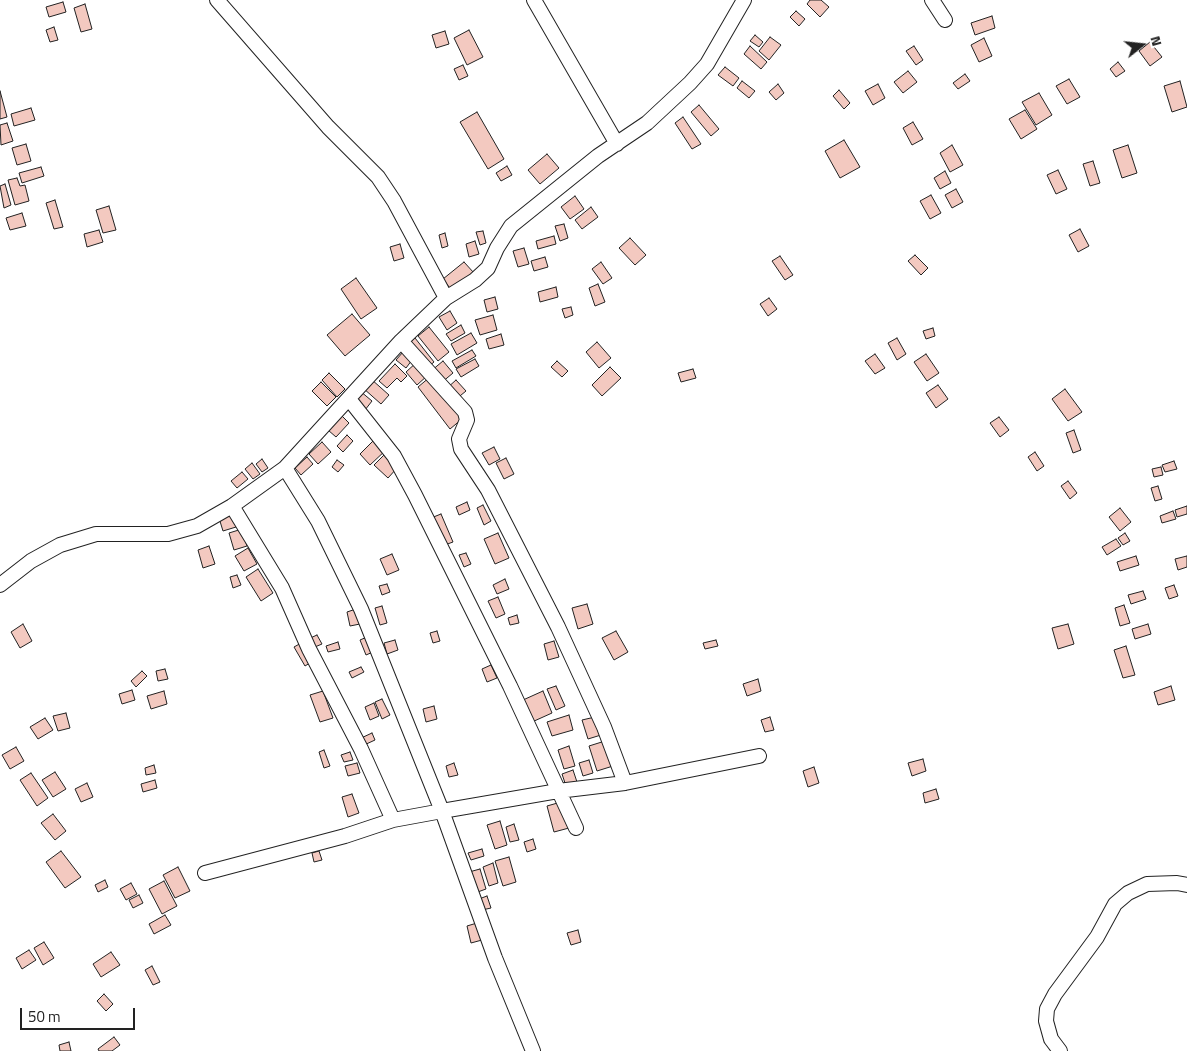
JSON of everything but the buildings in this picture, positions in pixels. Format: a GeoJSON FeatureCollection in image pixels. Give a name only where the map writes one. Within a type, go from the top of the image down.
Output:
{"type":"FeatureCollection","features":[{"type":"Feature","properties":{"kind":"street"},"geometry":{"type":"LineString","coordinates":[[217,0],[328,127],[378,177],[394,201],[446,298]]}},
{"type":"Feature","properties":{"kind":"street"},"geometry":{"type":"LineString","coordinates":[[534,0],[617,144]]}},
{"type":"Feature","properties":{"kind":"street"},"geometry":{"type":"LineString","coordinates":[[0,585],[31,561],[60,545],[96,534],[168,534],[197,526],[232,506],[285,468],[400,341],[446,298],[475,280],[488,268],[497,248],[511,226],[598,156],[647,122],[696,76],[707,64],[744,0]]}},
{"type":"Feature","properties":{"kind":"street"},"geometry":{"type":"LineString","coordinates":[[932,0],[945,20]]}},
{"type":"Feature","properties":{"kind":"street"},"geometry":{"type":"LineString","coordinates":[[400,341],[465,412],[467,420],[459,439],[461,449],[488,490],[554,619],[604,726],[626,783]]}},
{"type":"Feature","properties":{"kind":"street"},"geometry":{"type":"LineString","coordinates":[[348,399],[398,463],[510,686],[576,828]]}},
{"type":"Feature","properties":{"kind":"street"},"geometry":{"type":"LineString","coordinates":[[285,468],[318,521],[361,609],[442,811],[495,958],[533,1051]]}},
{"type":"Feature","properties":{"kind":"street"},"geometry":{"type":"LineString","coordinates":[[232,506],[282,588],[308,649],[358,742],[393,820]]}},
{"type":"Feature","properties":{"kind":"street"},"geometry":{"type":"LineString","coordinates":[[204,873],[345,836],[393,820],[558,791],[626,783],[759,756]]}},
{"type":"Feature","properties":{"kind":"street"},"geometry":{"type":"LineString","coordinates":[[1060,1051],[1051,1038],[1046,1021],[1048,1009],[1055,994],[1097,937],[1115,904],[1128,893],[1148,884],[1177,883],[1187,886]]}}]}
